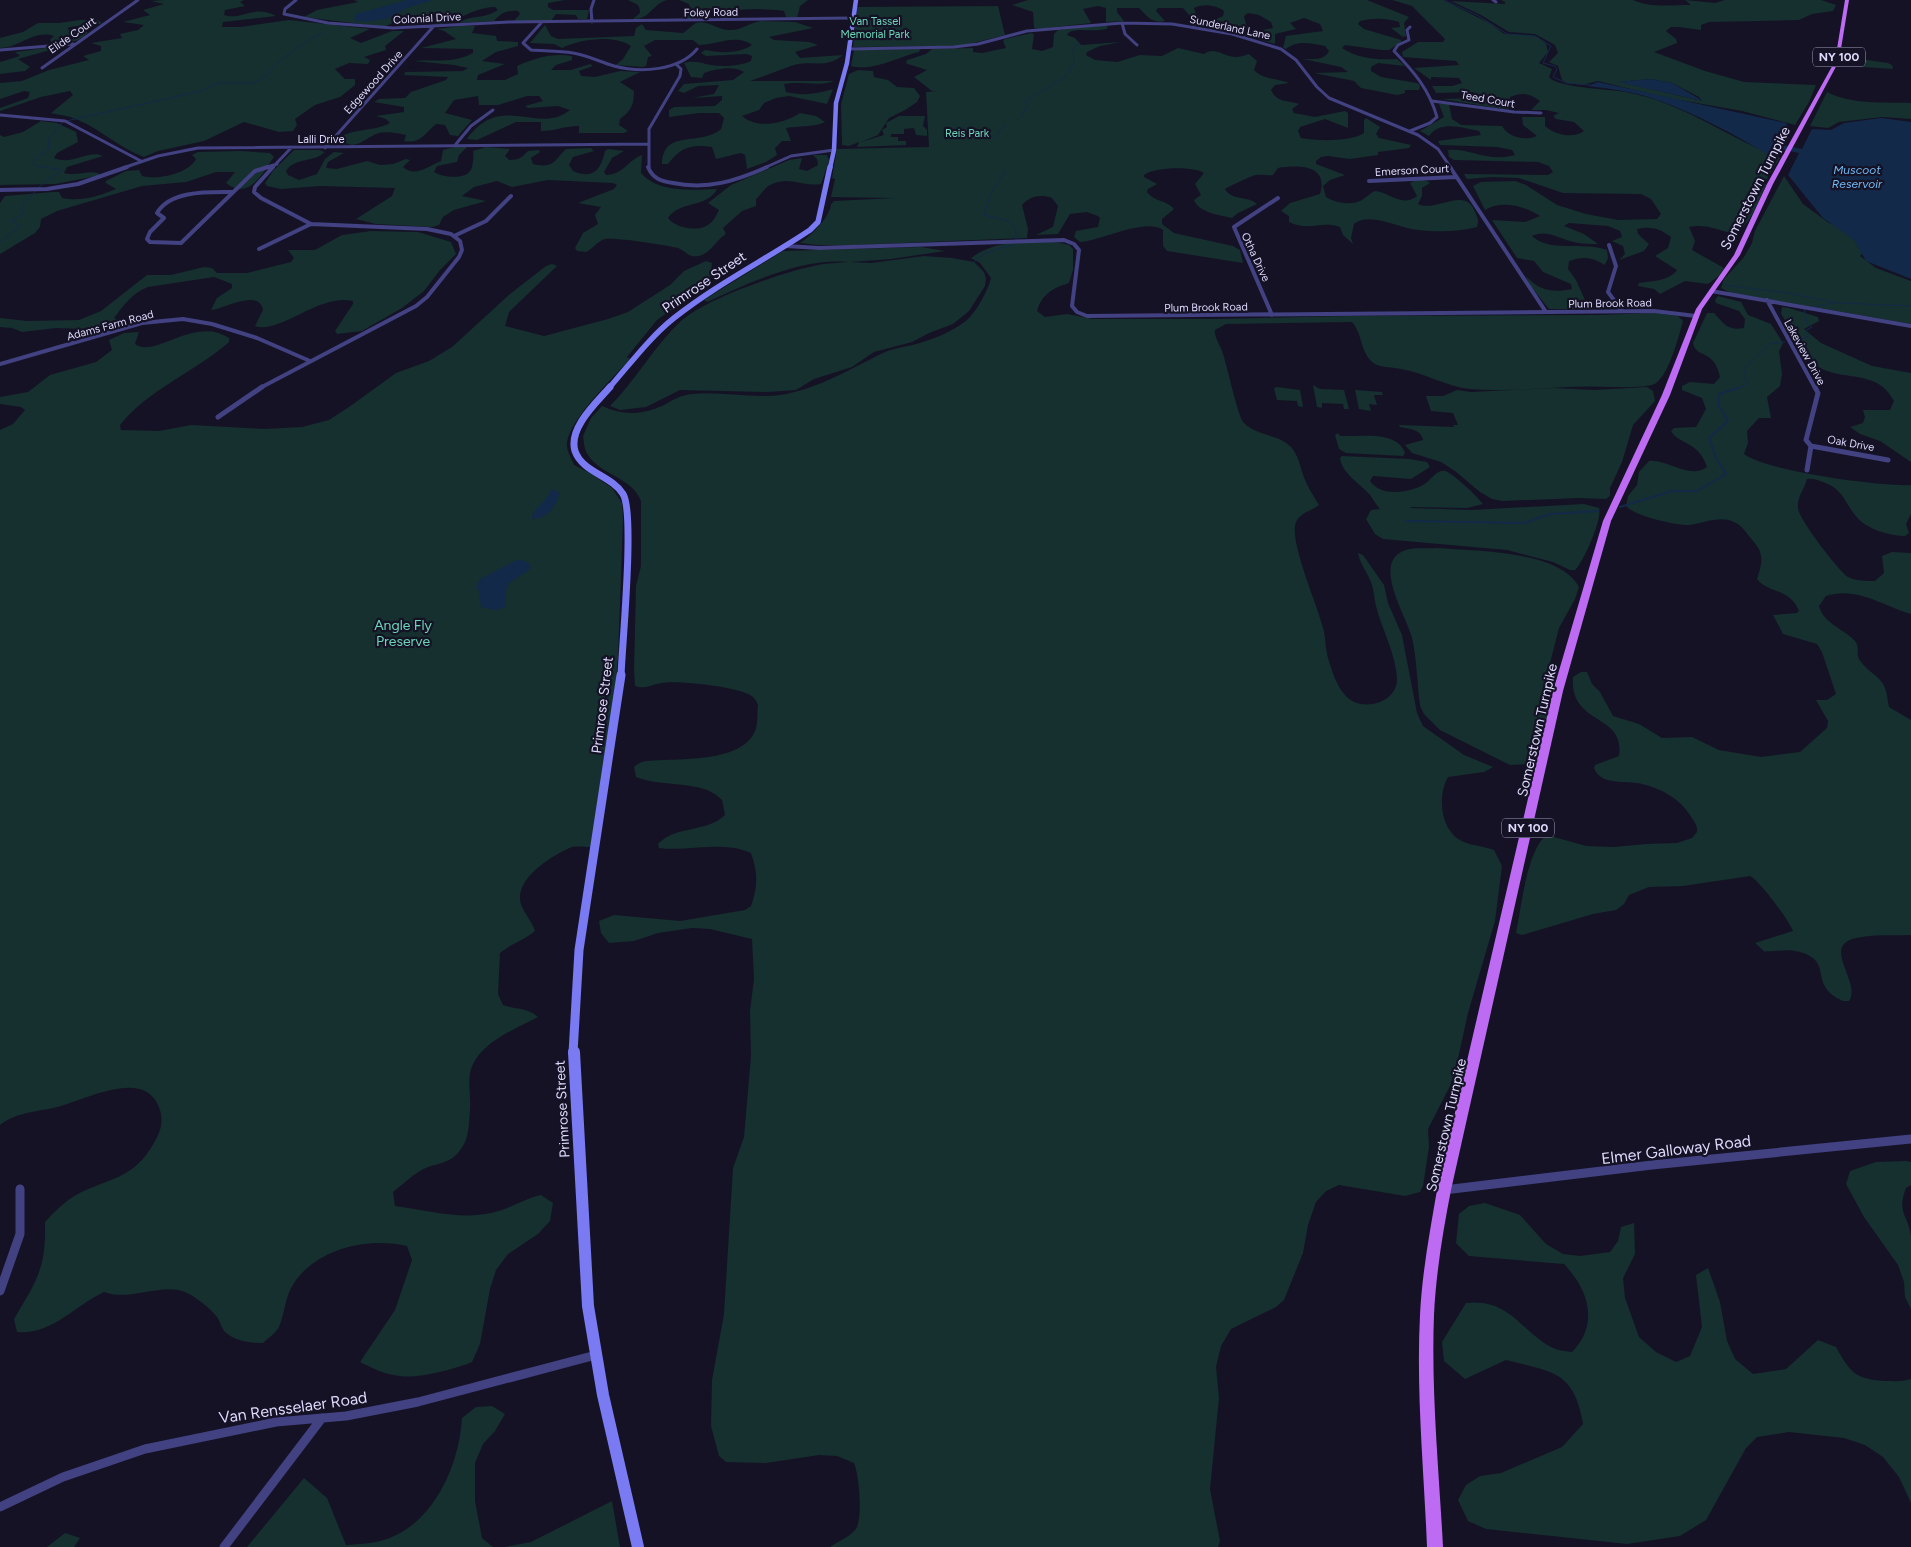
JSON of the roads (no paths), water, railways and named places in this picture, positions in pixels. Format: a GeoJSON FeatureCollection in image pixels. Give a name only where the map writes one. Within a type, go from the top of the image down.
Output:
{"type":"FeatureCollection","features":[{"type":"Feature","properties":{"kind":"main road","name":"Primrose Street"},"geometry":{"type":"LineString","coordinates":[[638,1547],[603,1395],[588,1306],[573,1072],[575,998],[579,950],[620,689],[628,530],[627,504],[623,494],[616,486],[583,463],[575,451],[574,440],[579,425],[589,411],[658,332],[703,297],[786,246],[810,230],[818,222],[834,150],[836,103],[850,49],[856,0]]}},
{"type":"Feature","properties":{"kind":"main road","name":"Somerstown Turnpike"},"geometry":{"type":"LineString","coordinates":[[1435,1547],[1427,1317],[1433,1253],[1444,1190],[1558,691],[1607,521],[1669,386],[1696,316],[1737,255],[1770,184],[1837,61],[1847,0]]}},
{"type":"Feature","properties":{"kind":"street","name":"Elide Court"},"geometry":{"type":"LineString","coordinates":[[42,68],[138,0]]}},
{"type":"Feature","properties":{"kind":"street","name":"Colonial Drive"},"geometry":{"type":"LineString","coordinates":[[296,0],[285,9],[284,14],[356,26],[393,28],[542,22],[592,22]]}},
{"type":"Feature","properties":{"kind":"street"},"geometry":{"type":"LineString","coordinates":[[592,22],[591,9],[594,0]]}},
{"type":"Feature","properties":{"kind":"street","name":"Foley Road"},"geometry":{"type":"LineString","coordinates":[[592,22],[853,18]]}},
{"type":"Feature","properties":{"kind":"street"},"geometry":{"type":"LineString","coordinates":[[542,22],[523,43],[525,47],[531,50],[572,53],[634,70],[676,64],[695,53],[697,49]]}},
{"type":"Feature","properties":{"kind":"street"},"geometry":{"type":"LineString","coordinates":[[1122,23],[1125,34],[1137,45]]}},
{"type":"Feature","properties":{"kind":"street","name":"Sunderland Lane"},"geometry":{"type":"LineString","coordinates":[[850,49],[963,47],[1027,31],[1122,23],[1158,23],[1197,27],[1273,45],[1296,60],[1317,87],[1329,98],[1410,131],[1428,140],[1438,149],[1546,312]]}},
{"type":"Feature","properties":{"kind":"street","name":"Edgewood Drive"},"geometry":{"type":"LineString","coordinates":[[324,148],[433,27]]}},
{"type":"Feature","properties":{"kind":"street"},"geometry":{"type":"LineString","coordinates":[[1410,27],[1407,30],[1409,40],[1398,45],[1394,51],[1420,79],[1432,101],[1436,120],[1410,131]]}},
{"type":"Feature","properties":{"kind":"street"},"geometry":{"type":"LineString","coordinates":[[0,50],[74,44]]}},
{"type":"Feature","properties":{"kind":"street"},"geometry":{"type":"LineString","coordinates":[[676,64],[681,68],[680,76],[649,129],[648,166],[653,176],[672,184],[692,186],[728,183],[791,156],[834,150]]}},
{"type":"Feature","properties":{"kind":"street","name":"Teed Court"},"geometry":{"type":"LineString","coordinates":[[1432,101],[1456,102],[1504,112],[1541,113]]}},
{"type":"Feature","properties":{"kind":"street"},"geometry":{"type":"LineString","coordinates":[[456,144],[471,126],[492,110]]}},
{"type":"Feature","properties":{"kind":"street"},"geometry":{"type":"LineString","coordinates":[[0,115],[67,122],[111,148],[141,161]]}},
{"type":"Feature","properties":{"kind":"street","name":"Lalli Drive"},"geometry":{"type":"LineString","coordinates":[[0,190],[47,189],[78,184],[141,161],[173,152],[198,148],[324,148],[456,144],[591,146],[648,144]]}},
{"type":"Feature","properties":{"kind":"street"},"geometry":{"type":"LineString","coordinates":[[218,417],[272,380],[416,306],[426,297],[459,257],[462,250],[460,242],[454,236],[427,229],[311,224],[261,198],[254,192],[255,188],[291,148]]}},
{"type":"Feature","properties":{"kind":"street"},"geometry":{"type":"LineString","coordinates":[[232,192],[194,194],[170,202],[157,210],[164,218],[150,232],[147,239],[150,242],[180,243],[255,171],[277,164]]}},
{"type":"Feature","properties":{"kind":"street","name":"Emerson Court"},"geometry":{"type":"LineString","coordinates":[[1369,181],[1456,176]]}},
{"type":"Feature","properties":{"kind":"street"},"geometry":{"type":"LineString","coordinates":[[454,236],[484,224],[494,217],[511,196]]}},
{"type":"Feature","properties":{"kind":"street","name":"Otha Drive"},"geometry":{"type":"LineString","coordinates":[[1272,315],[1237,237],[1234,226],[1278,198]]}},
{"type":"Feature","properties":{"kind":"street"},"geometry":{"type":"LineString","coordinates":[[259,249],[311,224]]}},
{"type":"Feature","properties":{"kind":"street","name":"Plum Brook Road"},"geometry":{"type":"LineString","coordinates":[[786,246],[819,248],[1064,240],[1074,244],[1079,250],[1072,306],[1081,314],[1272,315],[1671,311],[1696,316]]}},
{"type":"Feature","properties":{"kind":"street"},"geometry":{"type":"LineString","coordinates":[[1608,245],[1616,266],[1608,292],[1622,311]]}},
{"type":"Feature","properties":{"kind":"street"},"geometry":{"type":"LineString","coordinates":[[1711,291],[1911,326]]}},
{"type":"Feature","properties":{"kind":"street","name":"Lakeview Drive"},"geometry":{"type":"LineString","coordinates":[[1767,300],[1818,393],[1806,440],[1811,446],[1807,470]]}},
{"type":"Feature","properties":{"kind":"street","name":"Adams Farm Road"},"geometry":{"type":"LineString","coordinates":[[0,364],[142,323],[183,319],[212,324],[257,338],[310,362]]}},
{"type":"Feature","properties":{"kind":"street","name":"Oak Drive"},"geometry":{"type":"LineString","coordinates":[[1811,446],[1888,460]]}},
{"type":"Feature","properties":{"kind":"street","name":"Elmer Galloway Road"},"geometry":{"type":"LineString","coordinates":[[1444,1190],[1652,1165],[1911,1139]]}},
{"type":"Feature","properties":{"kind":"street"},"geometry":{"type":"LineString","coordinates":[[0,1291],[20,1234],[20,1189]]}},
{"type":"Feature","properties":{"kind":"street","name":"Van Rensselaer Road"},"geometry":{"type":"LineString","coordinates":[[0,1507],[63,1477],[145,1450],[205,1435],[276,1422],[346,1416],[418,1402],[596,1355]]}},
{"type":"Feature","properties":{"kind":"street"},"geometry":{"type":"LineString","coordinates":[[224,1547],[322,1418]]}},
{"type":"Feature","properties":{"kind":"water"},"geometry":{"type":"Polygon","coordinates":[[[407,0],[433,0],[407,8],[387,19],[363,22],[354,19],[356,14],[407,0]]]}},
{"type":"Feature","properties":{"kind":"water"},"geometry":{"type":"Polygon","coordinates":[[[1651,79],[1672,83],[1703,101],[1618,82],[1651,79]]]}},
{"type":"Feature","properties":{"kind":"water","name":"Muscoot Reservoir"},"geometry":{"type":"Polygon","coordinates":[[[1598,82],[1786,123],[1788,127],[1783,145],[1802,149],[1812,129],[1831,130],[1844,123],[1881,118],[1911,122],[1911,279],[1866,261],[1854,240],[1823,218],[1788,175],[1799,153],[1780,149],[1774,155],[1767,154],[1715,125],[1674,106],[1633,93],[1588,86],[1598,82]]]}},
{"type":"Feature","properties":{"kind":"water"},"geometry":{"type":"Polygon","coordinates":[[[551,489],[560,493],[556,503],[542,517],[532,519],[533,513],[549,495],[551,489]]]}},
{"type":"Feature","properties":{"kind":"water"},"geometry":{"type":"Polygon","coordinates":[[[517,560],[525,561],[531,565],[529,570],[509,583],[505,593],[506,607],[495,610],[481,607],[479,591],[476,587],[480,579],[517,560]]]}},
{"type":"Feature","properties":{"kind":"waterway"},"geometry":{"type":"LineString","coordinates":[[1444,0],[1477,15],[1507,34],[1535,36],[1551,46],[1543,63],[1555,66],[1557,69],[1553,77],[1566,83],[1591,85]]}},
{"type":"Feature","properties":{"kind":"waterway"},"geometry":{"type":"LineString","coordinates":[[339,28],[358,21]]}},
{"type":"Feature","properties":{"kind":"waterway"},"geometry":{"type":"LineString","coordinates":[[0,242],[20,226],[12,221],[24,213],[21,207],[41,185],[62,170],[33,165],[36,159],[48,150],[49,139],[62,122],[201,91],[218,83],[254,83],[266,76],[278,62],[305,42],[322,33]]}},
{"type":"Feature","properties":{"kind":"waterway"},"geometry":{"type":"LineString","coordinates":[[1020,117],[1028,107],[1026,101],[1065,77],[1074,63],[1073,48],[1080,43]]}},
{"type":"Feature","properties":{"kind":"waterway"},"geometry":{"type":"LineString","coordinates":[[993,140],[1006,123]]}},
{"type":"Feature","properties":{"kind":"waterway"},"geometry":{"type":"LineString","coordinates":[[974,262],[985,253],[1016,244],[1016,229],[1009,221],[984,215],[991,193],[1006,170]]}},
{"type":"Feature","properties":{"kind":"waterway"},"geometry":{"type":"LineString","coordinates":[[1724,285],[1787,293],[1839,303],[1911,306]]}},
{"type":"Feature","properties":{"kind":"waterway"},"geometry":{"type":"LineString","coordinates":[[1813,307],[1834,303]]}},
{"type":"Feature","properties":{"kind":"waterway"},"geometry":{"type":"LineString","coordinates":[[1797,341],[1809,336],[1805,331],[1812,327],[1807,323],[1804,309]]}},
{"type":"Feature","properties":{"kind":"waterway"},"geometry":{"type":"LineString","coordinates":[[1738,388],[1748,383],[1743,376],[1746,367],[1770,344],[1785,342]]}},
{"type":"Feature","properties":{"kind":"waterway"},"geometry":{"type":"LineString","coordinates":[[1620,507],[1672,491],[1697,491],[1726,474],[1716,458],[1709,438],[1728,421],[1719,406],[1719,394],[1738,388]]}},
{"type":"Feature","properties":{"kind":"waterway"},"geometry":{"type":"LineString","coordinates":[[1406,521],[1524,523],[1550,514],[1598,511]]}},
{"type":"Feature","properties":{"kind":"park label","name":"Van Tassel Memorial Park"},"geometry":{"type":"Point","coordinates":[875,27]}},
{"type":"Feature","properties":{"kind":"park label","name":"Reis Park"},"geometry":{"type":"Point","coordinates":[967,133]}},
{"type":"Feature","properties":{"kind":"park label","name":"Angle Fly Preserve"},"geometry":{"type":"Point","coordinates":[403,634]}}]}
